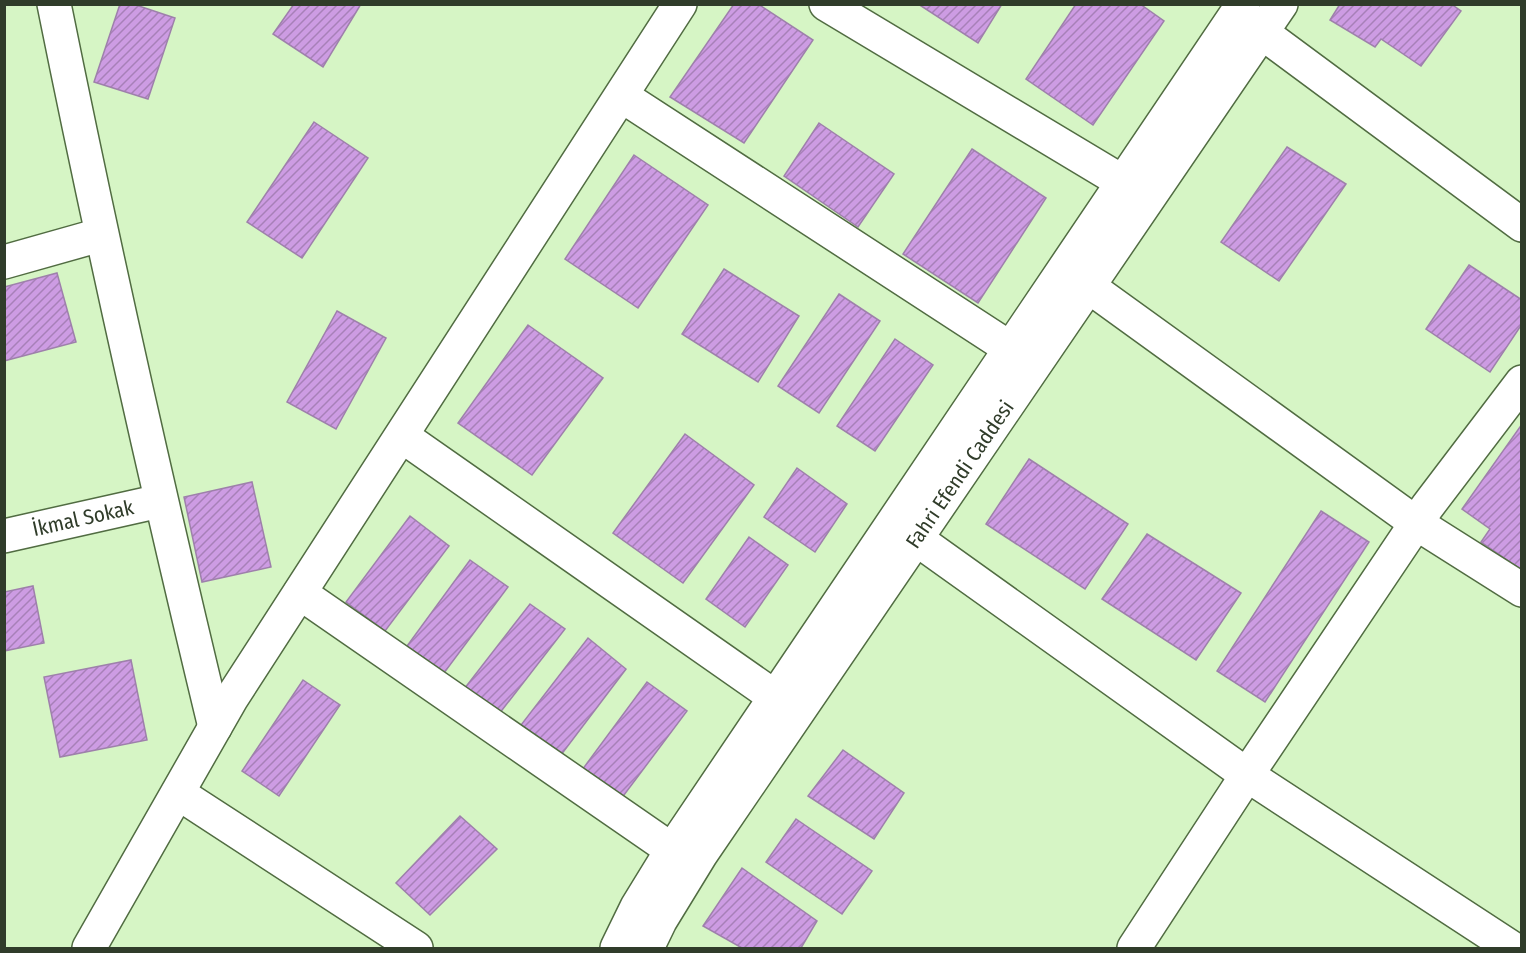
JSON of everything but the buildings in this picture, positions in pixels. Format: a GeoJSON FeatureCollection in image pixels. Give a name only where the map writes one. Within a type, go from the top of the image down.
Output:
{"type":"FeatureCollection","features":[{"type":"Feature","properties":{"kind":"street"},"geometry":{"type":"LineString","coordinates":[[54,4],[100,235],[160,501],[215,728]]}},
{"type":"Feature","properties":{"kind":"street"},"geometry":{"type":"LineString","coordinates":[[89,948],[231,699],[680,4]]}},
{"type":"Feature","properties":{"kind":"street"},"geometry":{"type":"LineString","coordinates":[[826,4],[1136,190]]}},
{"type":"Feature","properties":{"kind":"street","name":"Fahri Efendi Caddesi"},"geometry":{"type":"LineString","coordinates":[[647,948],[660,921],[701,854],[905,530],[1136,190],[1240,14],[1281,4]]}},
{"type":"Feature","properties":{"kind":"street"},"geometry":{"type":"LineString","coordinates":[[1240,14],[1521,225]]}},
{"type":"Feature","properties":{"kind":"street"},"geometry":{"type":"LineString","coordinates":[[622,96],[1023,357]]}},
{"type":"Feature","properties":{"kind":"street","name":"Fahri Efendi Caddesi"},"geometry":{"type":"LineString","coordinates":[[1023,357],[1088,286],[1136,190]]}},
{"type":"Feature","properties":{"kind":"street"},"geometry":{"type":"LineString","coordinates":[[4,262],[100,235]]}},
{"type":"Feature","properties":{"kind":"street"},"geometry":{"type":"LineString","coordinates":[[1088,286],[1416,524],[1521,590]]}},
{"type":"Feature","properties":{"kind":"street"},"geometry":{"type":"LineString","coordinates":[[1134,948],[1416,524],[1521,382]]}},
{"type":"Feature","properties":{"kind":"street"},"geometry":{"type":"LineString","coordinates":[[402,436],[775,697]]}},
{"type":"Feature","properties":{"kind":"street","name":"İkmal Sokak"},"geometry":{"type":"LineString","coordinates":[[4,536],[160,501]]}},
{"type":"Feature","properties":{"kind":"street"},"geometry":{"type":"LineString","coordinates":[[905,530],[1247,775],[1512,948]]}},
{"type":"Feature","properties":{"kind":"street","name":"Fahri Efendi Caddesi"},"geometry":{"type":"LineString","coordinates":[[617,948],[637,907],[672,850],[775,697],[905,530]]}},
{"type":"Feature","properties":{"kind":"street"},"geometry":{"type":"LineString","coordinates":[[300,593],[672,850]]}},
{"type":"Feature","properties":{"kind":"street"},"geometry":{"type":"LineString","coordinates":[[178,793],[416,948]]}}]}
